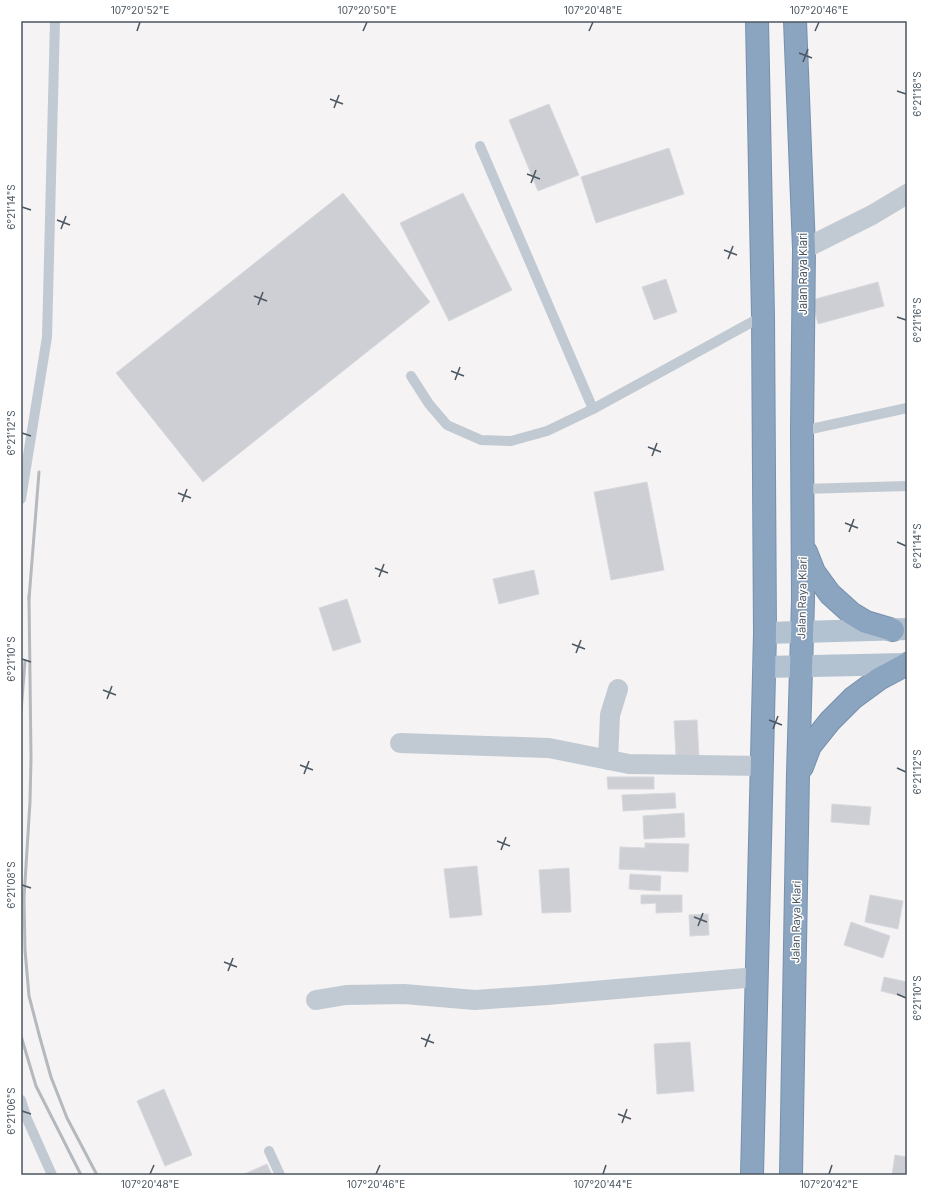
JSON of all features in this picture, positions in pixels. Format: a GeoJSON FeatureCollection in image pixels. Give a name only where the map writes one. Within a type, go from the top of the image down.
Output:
{"type":"FeatureCollection","features":[{"type":"Feature","properties":{"kind":"highway"},"geometry":{"type":"LineString","coordinates":[[752,1175],[765,633],[763,316],[757,21]]}},
{"type":"Feature","properties":{"kind":"highway","name":"Jalan Raya Klari"},"geometry":{"type":"LineString","coordinates":[[791,1175],[798,774],[802,666],[803,545],[802,431],[804,249],[795,21]]}},
{"type":"Feature","properties":{"kind":"highway"},"geometry":{"type":"LineString","coordinates":[[803,545],[814,572],[830,594],[851,613],[866,622],[900,630]]}},
{"type":"Feature","properties":{"kind":"highway"},"geometry":{"type":"LineString","coordinates":[[798,774],[810,746],[830,721],[853,698],[879,679],[907,664]]}},
{"type":"Feature","properties":{"kind":"main road"},"geometry":{"type":"LineString","coordinates":[[765,633],[900,630]]}},
{"type":"Feature","properties":{"kind":"main road"},"geometry":{"type":"LineString","coordinates":[[764,667],[907,664]]}},
{"type":"Feature","properties":{"kind":"street"},"geometry":{"type":"LineString","coordinates":[[804,249],[872,215],[907,194]]}},
{"type":"Feature","properties":{"kind":"street"},"geometry":{"type":"LineString","coordinates":[[608,760],[610,715],[618,689]]}},
{"type":"Feature","properties":{"kind":"street"},"geometry":{"type":"LineString","coordinates":[[400,743],[548,748],[629,764],[762,766]]}},
{"type":"Feature","properties":{"kind":"street"},"geometry":{"type":"LineString","coordinates":[[316,1000],[346,994],[397,994],[475,1000],[555,995],[757,977]]}},
{"type":"Feature","properties":{"kind":"lane"},"geometry":{"type":"LineString","coordinates":[[21,499],[47,337],[55,21]]}},
{"type":"Feature","properties":{"kind":"lane"},"geometry":{"type":"LineString","coordinates":[[480,146],[593,409]]}},
{"type":"Feature","properties":{"kind":"lane"},"geometry":{"type":"LineString","coordinates":[[411,376],[429,404],[447,425],[481,440],[511,441],[547,431],[593,409],[763,316]]}},
{"type":"Feature","properties":{"kind":"lane"},"geometry":{"type":"LineString","coordinates":[[802,431],[907,408]]}},
{"type":"Feature","properties":{"kind":"lane"},"geometry":{"type":"LineString","coordinates":[[803,488],[907,486]]}},
{"type":"Feature","properties":{"kind":"lane"},"geometry":{"type":"LineString","coordinates":[[21,1100],[30,1126],[52,1175]]}},
{"type":"Feature","properties":{"kind":"lane"},"geometry":{"type":"LineString","coordinates":[[270,1151],[280,1175]]}},
{"type":"Feature","properties":{"kind":"building"},"geometry":{"type":"Polygon","coordinates":[[[549,104],[579,175],[538,191],[509,120],[549,104]]]}},
{"type":"Feature","properties":{"kind":"building"},"geometry":{"type":"Polygon","coordinates":[[[669,148],[684,194],[596,223],[581,177],[669,148]]]}},
{"type":"Feature","properties":{"kind":"building"},"geometry":{"type":"Polygon","coordinates":[[[343,193],[430,302],[203,482],[116,373],[343,193]]]}},
{"type":"Feature","properties":{"kind":"building"},"geometry":{"type":"Polygon","coordinates":[[[463,193],[512,290],[449,321],[400,223],[463,193]]]}},
{"type":"Feature","properties":{"kind":"building"},"geometry":{"type":"Polygon","coordinates":[[[666,279],[677,312],[654,320],[642,287],[666,279]]]}},
{"type":"Feature","properties":{"kind":"building"},"geometry":{"type":"Polygon","coordinates":[[[878,282],[884,306],[818,324],[812,300],[878,282]]]}},
{"type":"Feature","properties":{"kind":"building"},"geometry":{"type":"Polygon","coordinates":[[[647,482],[664,570],[611,580],[594,492],[647,482]]]}},
{"type":"Feature","properties":{"kind":"building"},"geometry":{"type":"Polygon","coordinates":[[[534,570],[539,594],[499,604],[493,579],[534,570]]]}},
{"type":"Feature","properties":{"kind":"building"},"geometry":{"type":"Polygon","coordinates":[[[347,599],[361,642],[333,651],[319,608],[347,599]]]}},
{"type":"Feature","properties":{"kind":"building"},"geometry":{"type":"Polygon","coordinates":[[[697,720],[699,755],[676,756],[674,721],[697,720]]]}},
{"type":"Feature","properties":{"kind":"building"},"geometry":{"type":"Polygon","coordinates":[[[607,777],[654,777],[654,789],[608,789],[607,777]]]}},
{"type":"Feature","properties":{"kind":"building"},"geometry":{"type":"Polygon","coordinates":[[[675,793],[676,808],[623,811],[622,795],[675,793]]]}},
{"type":"Feature","properties":{"kind":"building"},"geometry":{"type":"Polygon","coordinates":[[[832,804],[871,807],[869,825],[831,822],[832,804]]]}},
{"type":"Feature","properties":{"kind":"building"},"geometry":{"type":"Polygon","coordinates":[[[684,813],[685,837],[644,839],[643,816],[684,813]]]}},
{"type":"Feature","properties":{"kind":"building"},"geometry":{"type":"Polygon","coordinates":[[[645,843],[689,844],[688,872],[619,869],[620,847],[645,848],[645,843]]]}},
{"type":"Feature","properties":{"kind":"building"},"geometry":{"type":"Polygon","coordinates":[[[477,866],[482,915],[450,918],[444,869],[477,866]]]}},
{"type":"Feature","properties":{"kind":"building"},"geometry":{"type":"Polygon","coordinates":[[[569,868],[571,912],[542,913],[539,870],[569,868]]]}},
{"type":"Feature","properties":{"kind":"building"},"geometry":{"type":"Polygon","coordinates":[[[630,874],[661,876],[660,891],[629,889],[630,874]]]}},
{"type":"Feature","properties":{"kind":"building"},"geometry":{"type":"Polygon","coordinates":[[[641,895],[682,895],[682,912],[656,913],[656,903],[641,904],[641,895]]]}},
{"type":"Feature","properties":{"kind":"building"},"geometry":{"type":"Polygon","coordinates":[[[870,895],[903,901],[898,929],[865,922],[870,895]]]}},
{"type":"Feature","properties":{"kind":"building"},"geometry":{"type":"Polygon","coordinates":[[[708,914],[709,935],[690,936],[689,915],[708,914]]]}},
{"type":"Feature","properties":{"kind":"building"},"geometry":{"type":"Polygon","coordinates":[[[851,922],[890,936],[883,958],[844,945],[851,922]]]}},
{"type":"Feature","properties":{"kind":"building"},"geometry":{"type":"Polygon","coordinates":[[[884,977],[907,982],[905,997],[881,991],[884,977]]]}},
{"type":"Feature","properties":{"kind":"building"},"geometry":{"type":"Polygon","coordinates":[[[690,1042],[694,1091],[657,1094],[654,1044],[690,1042]]]}},
{"type":"Feature","properties":{"kind":"building"},"geometry":{"type":"Polygon","coordinates":[[[164,1089],[192,1155],[165,1166],[137,1101],[164,1089]]]}},
{"type":"Feature","properties":{"kind":"building"},"geometry":{"type":"Polygon","coordinates":[[[895,1155],[907,1157],[907,1175],[892,1175],[895,1155]]]}},
{"type":"Feature","properties":{"kind":"building"},"geometry":{"type":"Polygon","coordinates":[[[267,1164],[272,1175],[242,1175],[267,1164]]]}},
{"type":"Feature","properties":{"kind":"railway"},"geometry":{"type":"LineString","coordinates":[[29,599],[39,472]]}},
{"type":"Feature","properties":{"kind":"railway"},"geometry":{"type":"LineString","coordinates":[[29,595],[31,758],[24,898],[25,950],[29,996],[51,1077],[67,1118],[97,1175]]}},
{"type":"Feature","properties":{"kind":"railway"},"geometry":{"type":"LineString","coordinates":[[21,712],[25,661]]}},
{"type":"Feature","properties":{"kind":"railway"},"geometry":{"type":"LineString","coordinates":[[21,1036],[36,1086],[81,1175]]}}]}
